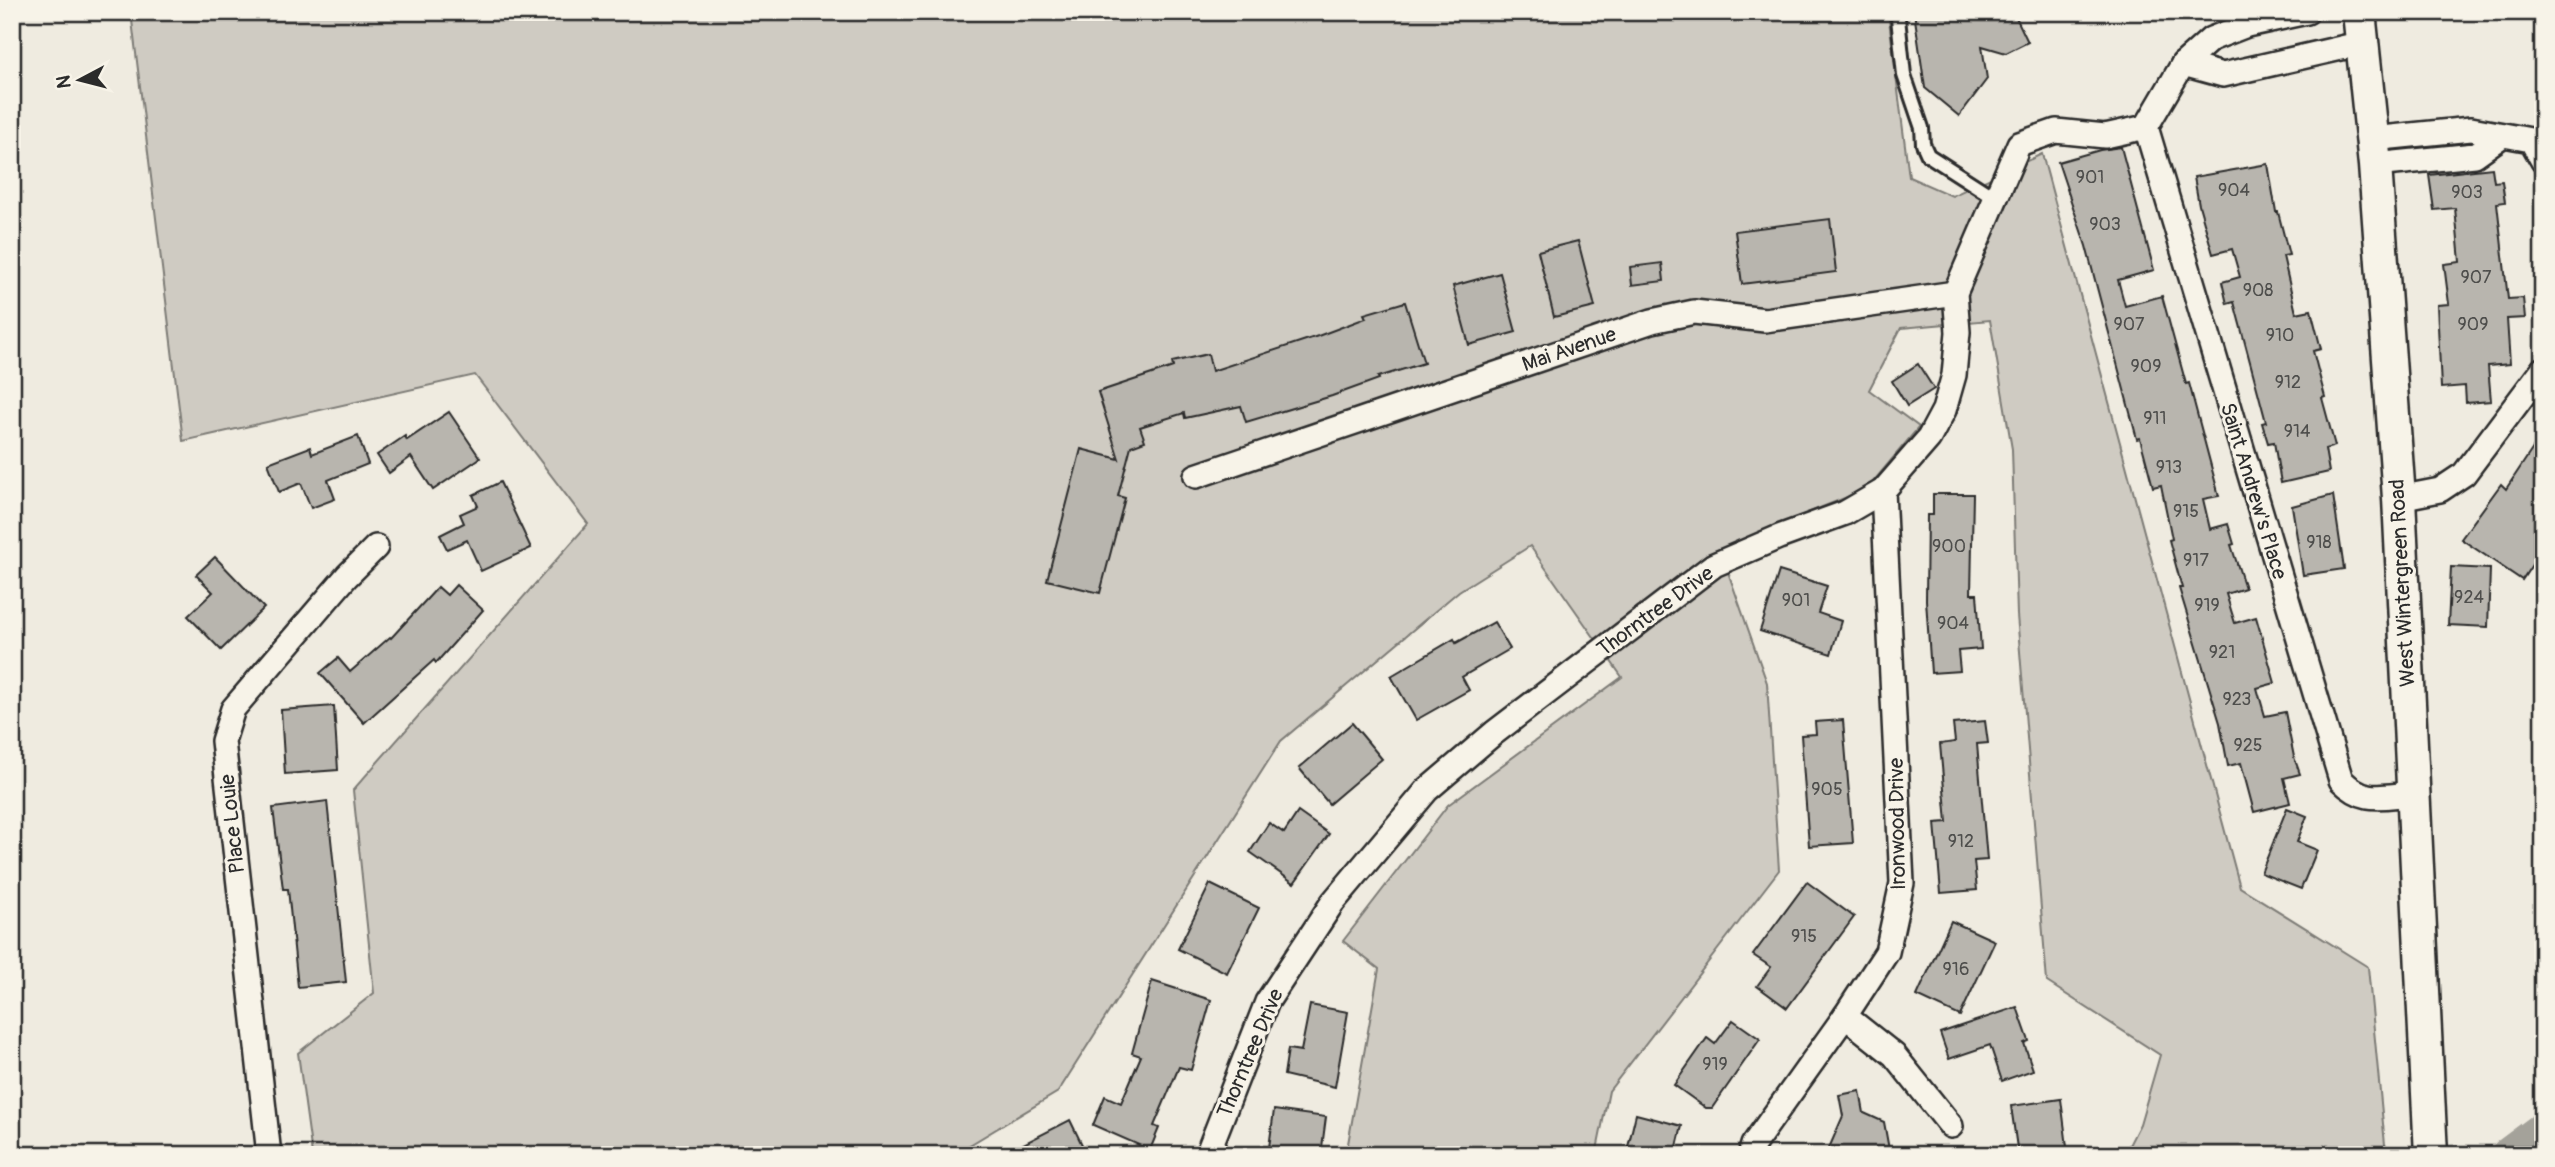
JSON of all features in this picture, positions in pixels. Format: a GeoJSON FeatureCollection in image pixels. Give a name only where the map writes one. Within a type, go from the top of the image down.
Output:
{"type":"FeatureCollection","features":[{"type":"Feature","properties":{"kind":"main road","name":"West Wintergreen Road"},"geometry":{"type":"LineString","coordinates":[[2361,27],[2374,152],[2399,498],[2431,1143]]}},
{"type":"Feature","properties":{"kind":"street"},"geometry":{"type":"LineString","coordinates":[[2146,127],[2183,64],[2211,40],[2247,25],[2307,12]]}},
{"type":"Feature","properties":{"kind":"street"},"geometry":{"type":"LineString","coordinates":[[2183,64],[2223,75],[2361,27]]}},
{"type":"Feature","properties":{"kind":"street","name":"Thorntree Drive"},"geometry":{"type":"LineString","coordinates":[[1207,1155],[1267,1002],[1333,902],[1427,790],[1494,733],[1714,565],[1845,513],[1883,491],[1929,438],[1944,411],[1954,375],[1958,332],[1955,293],[2019,144],[2056,131],[2105,136],[2146,127]]}},
{"type":"Feature","properties":{"kind":"street","name":"Saint Andrew's Place"},"geometry":{"type":"LineString","coordinates":[[2146,127],[2341,780],[2353,792],[2366,797],[2412,794]]}},
{"type":"Feature","properties":{"kind":"street"},"geometry":{"type":"LineString","coordinates":[[2374,152],[2471,129],[2531,140],[2543,161]]}},
{"type":"Feature","properties":{"kind":"street","name":"Mai Avenue"},"geometry":{"type":"LineString","coordinates":[[1196,476],[1652,321],[1694,312],[1765,320],[1955,293]]}},
{"type":"Feature","properties":{"kind":"street"},"geometry":{"type":"LineString","coordinates":[[2399,498],[2440,490],[2464,474],[2543,369]]}},
{"type":"Feature","properties":{"kind":"street","name":"Ironwood Drive"},"geometry":{"type":"LineString","coordinates":[[1750,1155],[1753,1145],[1845,1016],[1886,952],[1902,883],[1883,491]]}},
{"type":"Feature","properties":{"kind":"street","name":"Place Louie"},"geometry":{"type":"LineString","coordinates":[[270,1155],[223,741],[233,709],[347,576],[376,547]]}},
{"type":"Feature","properties":{"kind":"street"},"geometry":{"type":"LineString","coordinates":[[1845,1016],[1894,1055],[1951,1126]]}},
{"type":"Feature","properties":{"kind":"lane"},"geometry":{"type":"LineString","coordinates":[[1900,12],[1898,18],[1904,75],[1928,155],[1995,198]]}},
{"type":"Feature","properties":{"kind":"shaded area"},"geometry":{"type":"Polygon","coordinates":[[[131,12],[1079,12],[1105,18],[1121,12],[1888,12],[1909,177],[1952,196],[2042,154],[2240,887],[2368,967],[2386,1155],[2124,1155],[2140,1124],[2160,1055],[2047,982],[2017,615],[2012,449],[1990,320],[1901,328],[1869,390],[1919,427],[1867,489],[1775,526],[1721,552],[1767,683],[1779,870],[1609,1091],[1596,1155],[1346,1155],[1379,969],[1343,941],[1448,805],[1622,677],[1530,546],[1459,591],[1281,741],[1058,1092],[953,1155],[312,1155],[298,1053],[374,993],[353,790],[588,524],[475,375],[183,441],[131,12]]]}},
{"type":"Feature","properties":{"kind":"building"},"geometry":{"type":"Polygon","coordinates":[[[1914,12],[1999,12],[2016,17],[2028,42],[2006,53],[1982,46],[1987,79],[1959,116],[1925,88],[1914,12]]]}},
{"type":"Feature","properties":{"kind":"building"},"geometry":{"type":"Polygon","coordinates":[[[2121,147],[2154,270],[2118,280],[2125,306],[2162,296],[2186,384],[2189,383],[2219,496],[2203,499],[2210,529],[2228,524],[2234,544],[2231,545],[2245,588],[2226,594],[2235,623],[2256,617],[2275,683],[2257,688],[2265,716],[2285,712],[2300,774],[2284,778],[2290,803],[2254,812],[2241,763],[2228,766],[2220,723],[2179,588],[2182,588],[2169,540],[2172,539],[2161,485],[2153,487],[2140,438],[2137,439],[2086,246],[2058,162],[2121,147]]]}},
{"type":"Feature","properties":{"kind":"building"},"geometry":{"type":"Polygon","coordinates":[[[2268,164],[2276,212],[2289,255],[2283,256],[2296,313],[2311,310],[2321,349],[2313,351],[2335,446],[2325,449],[2329,472],[2281,483],[2274,442],[2268,443],[2262,423],[2266,422],[2234,302],[2227,304],[2222,282],[2240,277],[2232,249],[2213,254],[2194,177],[2268,164]]]}},
{"type":"Feature","properties":{"kind":"building"},"geometry":{"type":"Polygon","coordinates":[[[2492,168],[2494,182],[2502,181],[2505,202],[2497,203],[2508,299],[2523,298],[2525,318],[2507,319],[2510,364],[2488,366],[2491,401],[2466,403],[2465,386],[2441,388],[2437,305],[2449,304],[2444,264],[2460,262],[2455,208],[2434,210],[2429,175],[2492,168]]]}},
{"type":"Feature","properties":{"kind":"building"},"geometry":{"type":"Polygon","coordinates":[[[1830,219],[1836,272],[1742,284],[1735,231],[1830,219]]]}},
{"type":"Feature","properties":{"kind":"building"},"geometry":{"type":"Polygon","coordinates":[[[1578,241],[1595,307],[1554,317],[1538,251],[1578,241]]]}},
{"type":"Feature","properties":{"kind":"building"},"geometry":{"type":"Polygon","coordinates":[[[1662,263],[1664,281],[1632,285],[1630,267],[1662,263]]]}},
{"type":"Feature","properties":{"kind":"building"},"geometry":{"type":"Polygon","coordinates":[[[1500,273],[1516,332],[1469,345],[1453,286],[1500,273]]]}},
{"type":"Feature","properties":{"kind":"building"},"geometry":{"type":"Polygon","coordinates":[[[1405,302],[1424,363],[1378,377],[1379,379],[1332,396],[1246,422],[1241,406],[1185,418],[1184,413],[1140,427],[1145,441],[1131,446],[1118,496],[1125,498],[1100,593],[1047,580],[1081,449],[1119,459],[1098,392],[1173,367],[1172,362],[1208,354],[1212,371],[1318,336],[1366,318],[1364,314],[1405,302]]]}},
{"type":"Feature","properties":{"kind":"building"},"geometry":{"type":"Polygon","coordinates":[[[1918,364],[1934,389],[1907,406],[1892,381],[1918,364]]]}},
{"type":"Feature","properties":{"kind":"building"},"geometry":{"type":"Polygon","coordinates":[[[449,412],[480,458],[433,490],[411,457],[389,473],[377,455],[405,436],[407,440],[449,412]]]}},
{"type":"Feature","properties":{"kind":"building"},"geometry":{"type":"Polygon","coordinates":[[[2543,433],[2543,548],[2522,580],[2461,539],[2501,484],[2506,489],[2543,433]]]}},
{"type":"Feature","properties":{"kind":"building"},"geometry":{"type":"Polygon","coordinates":[[[358,436],[368,464],[328,480],[335,499],[311,508],[301,483],[279,492],[268,463],[310,447],[312,454],[358,436]]]}},
{"type":"Feature","properties":{"kind":"building"},"geometry":{"type":"Polygon","coordinates":[[[500,482],[531,548],[481,571],[467,540],[447,549],[440,535],[464,523],[460,514],[478,506],[473,495],[500,482]]]}},
{"type":"Feature","properties":{"kind":"building"},"geometry":{"type":"Polygon","coordinates":[[[1933,494],[1973,494],[1971,594],[1977,594],[1981,649],[1958,651],[1960,671],[1931,673],[1926,600],[1927,515],[1933,515],[1933,494]]]}},
{"type":"Feature","properties":{"kind":"building"},"geometry":{"type":"Polygon","coordinates":[[[2333,495],[2344,569],[2303,575],[2292,506],[2333,495]]]}},
{"type":"Feature","properties":{"kind":"building"},"geometry":{"type":"Polygon","coordinates":[[[215,557],[264,608],[221,650],[188,616],[213,592],[196,575],[215,557]]]}},
{"type":"Feature","properties":{"kind":"building"},"geometry":{"type":"Polygon","coordinates":[[[2451,567],[2490,569],[2488,627],[2448,625],[2451,567]]]}},
{"type":"Feature","properties":{"kind":"building"},"geometry":{"type":"Polygon","coordinates":[[[1779,571],[1827,586],[1818,613],[1841,621],[1831,654],[1760,631],[1779,571]]]}},
{"type":"Feature","properties":{"kind":"building"},"geometry":{"type":"Polygon","coordinates":[[[456,585],[483,610],[436,663],[434,660],[364,723],[320,673],[338,658],[350,672],[391,638],[438,587],[447,595],[456,585]]]}},
{"type":"Feature","properties":{"kind":"building"},"geometry":{"type":"Polygon","coordinates":[[[1494,622],[1510,649],[1462,677],[1469,690],[1416,720],[1391,676],[1454,639],[1456,643],[1494,622]]]}},
{"type":"Feature","properties":{"kind":"building"},"geometry":{"type":"Polygon","coordinates":[[[334,706],[338,770],[285,774],[281,710],[334,706]]]}},
{"type":"Feature","properties":{"kind":"building"},"geometry":{"type":"Polygon","coordinates":[[[1843,720],[1853,843],[1809,846],[1801,735],[1816,734],[1815,722],[1843,720]]]}},
{"type":"Feature","properties":{"kind":"building"},"geometry":{"type":"Polygon","coordinates":[[[1985,721],[1988,743],[1977,744],[1987,860],[1974,861],[1977,890],[1941,893],[1935,823],[1947,822],[1940,744],[1955,742],[1953,724],[1985,721]]]}},
{"type":"Feature","properties":{"kind":"building"},"geometry":{"type":"Polygon","coordinates":[[[1352,723],[1382,759],[1329,804],[1299,768],[1352,723]]]}},
{"type":"Feature","properties":{"kind":"building"},"geometry":{"type":"Polygon","coordinates":[[[327,801],[346,982],[298,987],[288,889],[283,889],[273,808],[327,801]]]}},
{"type":"Feature","properties":{"kind":"building"},"geometry":{"type":"Polygon","coordinates":[[[2287,808],[2307,816],[2297,842],[2317,850],[2301,889],[2261,873],[2287,808]]]}},
{"type":"Feature","properties":{"kind":"building"},"geometry":{"type":"Polygon","coordinates":[[[1298,812],[1329,834],[1294,883],[1250,852],[1269,823],[1284,833],[1298,812]]]}},
{"type":"Feature","properties":{"kind":"building"},"geometry":{"type":"Polygon","coordinates":[[[1807,882],[1854,917],[1787,1008],[1757,986],[1771,967],[1753,955],[1807,882]]]}},
{"type":"Feature","properties":{"kind":"building"},"geometry":{"type":"Polygon","coordinates":[[[1210,884],[1259,908],[1227,973],[1178,949],[1210,884]]]}},
{"type":"Feature","properties":{"kind":"building"},"geometry":{"type":"Polygon","coordinates":[[[1951,921],[1995,941],[1960,1016],[1917,996],[1951,921]]]}},
{"type":"Feature","properties":{"kind":"building"},"geometry":{"type":"Polygon","coordinates":[[[1152,981],[1211,1000],[1191,1070],[1179,1067],[1154,1126],[1159,1128],[1150,1150],[1093,1125],[1105,1096],[1121,1103],[1141,1056],[1132,1053],[1152,981]]]}},
{"type":"Feature","properties":{"kind":"building"},"geometry":{"type":"Polygon","coordinates":[[[1310,1005],[1348,1012],[1335,1087],[1284,1075],[1288,1049],[1301,1051],[1310,1005]]]}},
{"type":"Feature","properties":{"kind":"building"},"geometry":{"type":"Polygon","coordinates":[[[2017,1007],[2029,1041],[2024,1043],[2033,1070],[2002,1081],[1990,1045],[1949,1059],[1940,1033],[2017,1007]]]}},
{"type":"Feature","properties":{"kind":"building"},"geometry":{"type":"Polygon","coordinates":[[[1733,1020],[1760,1039],[1712,1108],[1706,1108],[1674,1085],[1707,1038],[1715,1044],[1733,1020]]]}},
{"type":"Feature","properties":{"kind":"building"},"geometry":{"type":"Polygon","coordinates":[[[1860,1091],[1864,1113],[1884,1122],[1890,1155],[1826,1155],[1843,1116],[1839,1095],[1860,1091]]]}},
{"type":"Feature","properties":{"kind":"building"},"geometry":{"type":"Polygon","coordinates":[[[2061,1099],[2068,1155],[2018,1155],[2011,1106],[2061,1099]]]}},
{"type":"Feature","properties":{"kind":"building"},"geometry":{"type":"Polygon","coordinates":[[[1274,1110],[1326,1117],[1321,1155],[1268,1155],[1274,1110]]]}},
{"type":"Feature","properties":{"kind":"building"},"geometry":{"type":"Polygon","coordinates":[[[1636,1114],[1682,1126],[1675,1155],[1626,1155],[1636,1114]]]}},
{"type":"Feature","properties":{"kind":"building"},"geometry":{"type":"Polygon","coordinates":[[[1070,1120],[1087,1155],[1002,1155],[1070,1120]]]}},
{"type":"Feature","properties":{"kind":"waterway"},"geometry":{"type":"LineString","coordinates":[[2508,1155],[2543,1129]]}}]}
